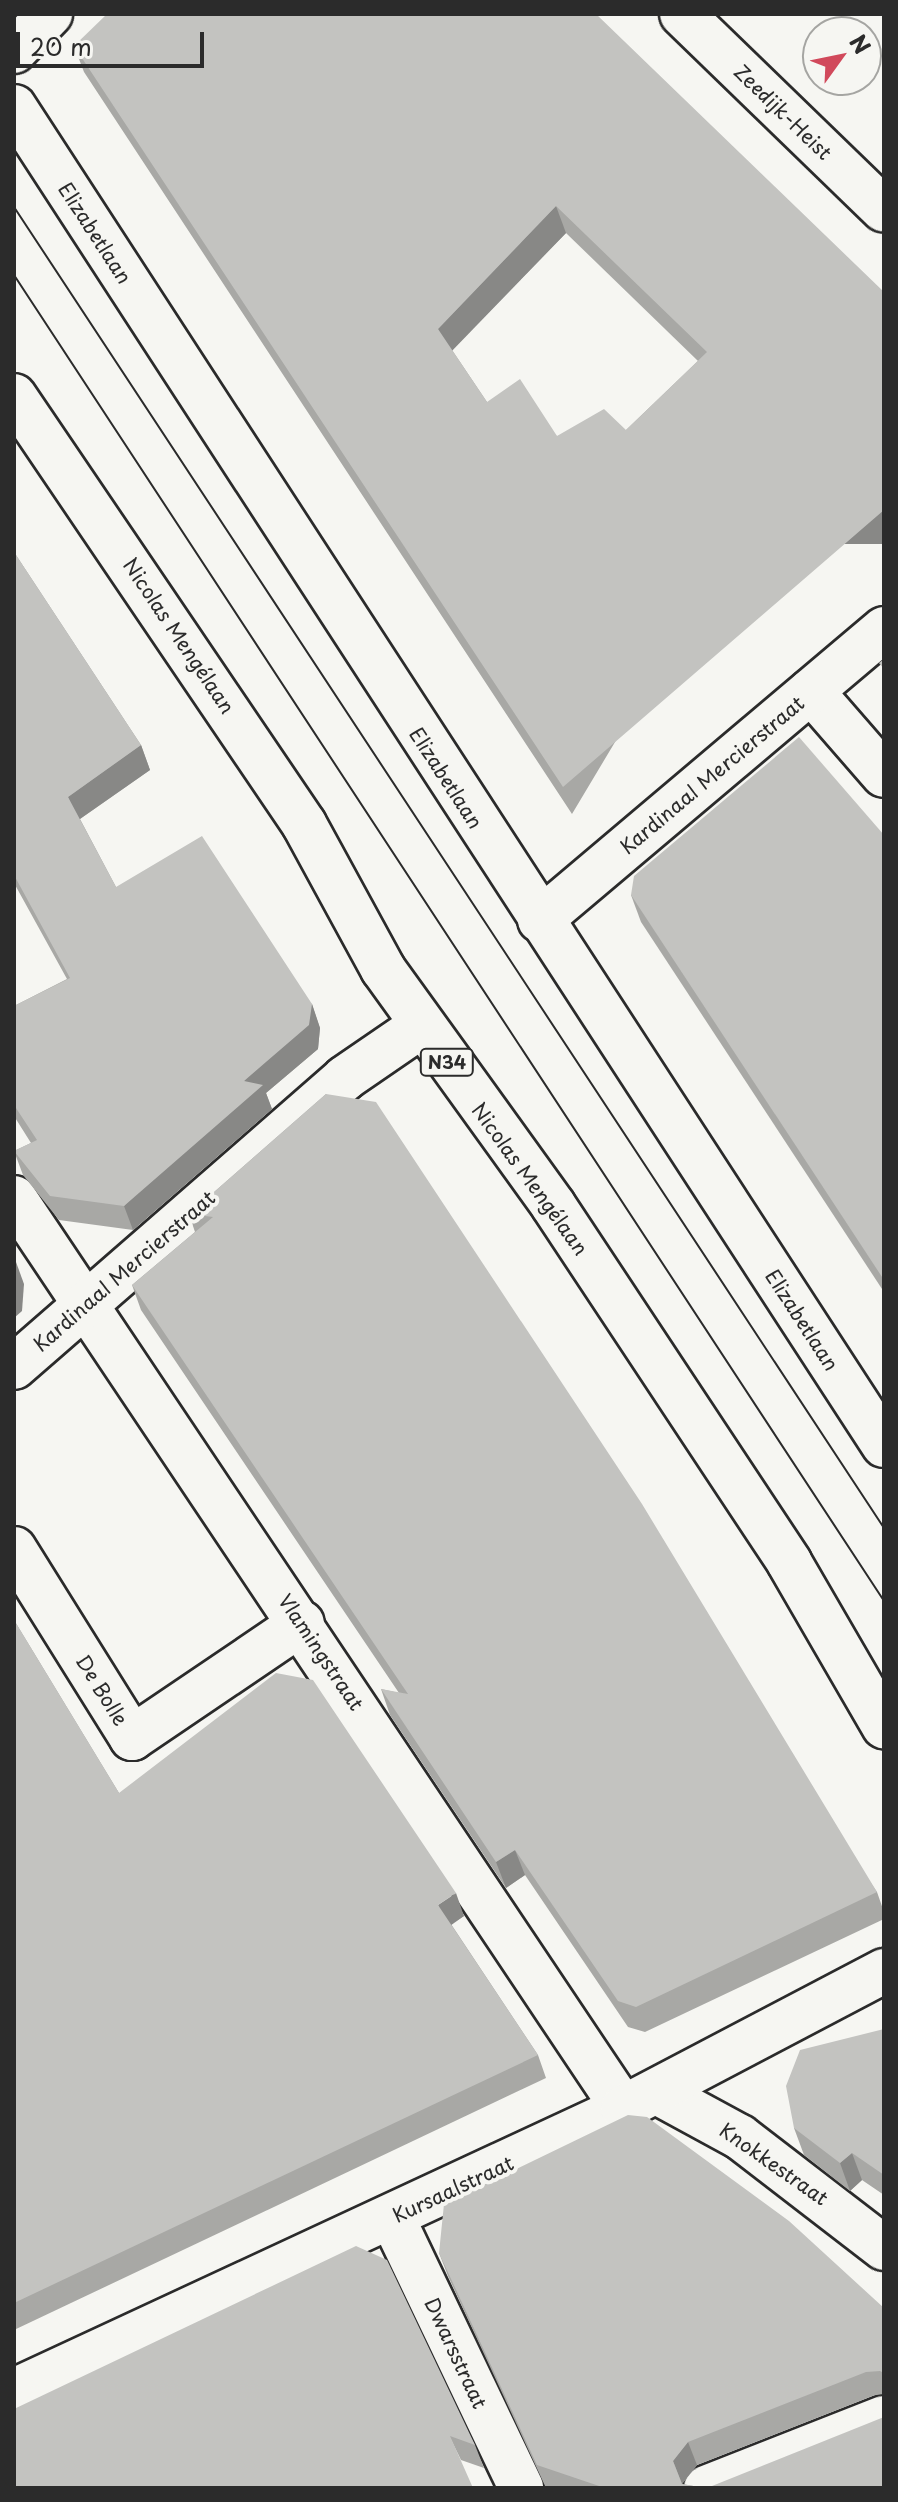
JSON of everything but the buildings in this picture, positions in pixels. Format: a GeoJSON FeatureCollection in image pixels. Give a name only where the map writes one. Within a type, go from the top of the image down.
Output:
{"type":"FeatureCollection","features":[{"type":"Feature","properties":{"kind":"street"},"geometry":{"type":"LineString","coordinates":[[14,51],[50,14]]}},
{"type":"Feature","properties":{"kind":"street","name":"Zeedijk-Heist"},"geometry":{"type":"LineString","coordinates":[[682,14],[884,210]]}},
{"type":"Feature","properties":{"kind":"street","name":"Elizabetlaan"},"geometry":{"type":"LineString","coordinates":[[14,107],[884,1445]]}},
{"type":"Feature","properties":{"kind":"street","name":"Nicolas Mengélaan"},"geometry":{"type":"LineString","coordinates":[[14,396],[304,824],[422,1025],[553,1205],[762,1522],[884,1726]]}},
{"type":"Feature","properties":{"kind":"street","name":"Kardinaal Mercierstraat"},"geometry":{"type":"LineString","coordinates":[[540,920],[884,629]]}},
{"type":"Feature","properties":{"kind":"street"},"geometry":{"type":"LineString","coordinates":[[811,691],[884,775]]}},
{"type":"Feature","properties":{"kind":"street","name":"Kardinaal Mercierstraat"},"geometry":{"type":"LineString","coordinates":[[14,1367],[345,1078],[422,1025]]}},
{"type":"Feature","properties":{"kind":"street","name":"Vlamingstraat"},"geometry":{"type":"LineString","coordinates":[[14,1198],[302,1623],[640,2100]]}},
{"type":"Feature","properties":{"kind":"street","name":"De Bolle"},"geometry":{"type":"LineString","coordinates":[[14,1549],[132,1738],[302,1623]]}},
{"type":"Feature","properties":{"kind":"street","name":"Kursaalstraat"},"geometry":{"type":"LineString","coordinates":[[14,2391],[640,2100],[884,1971]]}},
{"type":"Feature","properties":{"kind":"street","name":"Knokkestraat"},"geometry":{"type":"LineString","coordinates":[[640,2100],[740,2137],[884,2248]]}},
{"type":"Feature","properties":{"kind":"street","name":"Dwarsstraat"},"geometry":{"type":"LineString","coordinates":[[392,2217],[521,2488]]}},
{"type":"Feature","properties":{"kind":"street"},"geometry":{"type":"LineString","coordinates":[[706,2488],[884,2418]]}},
{"type":"Feature","properties":{"kind":"tram line"},"geometry":{"type":"LineString","coordinates":[[14,207],[884,1528]]}},
{"type":"Feature","properties":{"kind":"tram line"},"geometry":{"type":"LineString","coordinates":[[14,275],[884,1601]]}}]}
